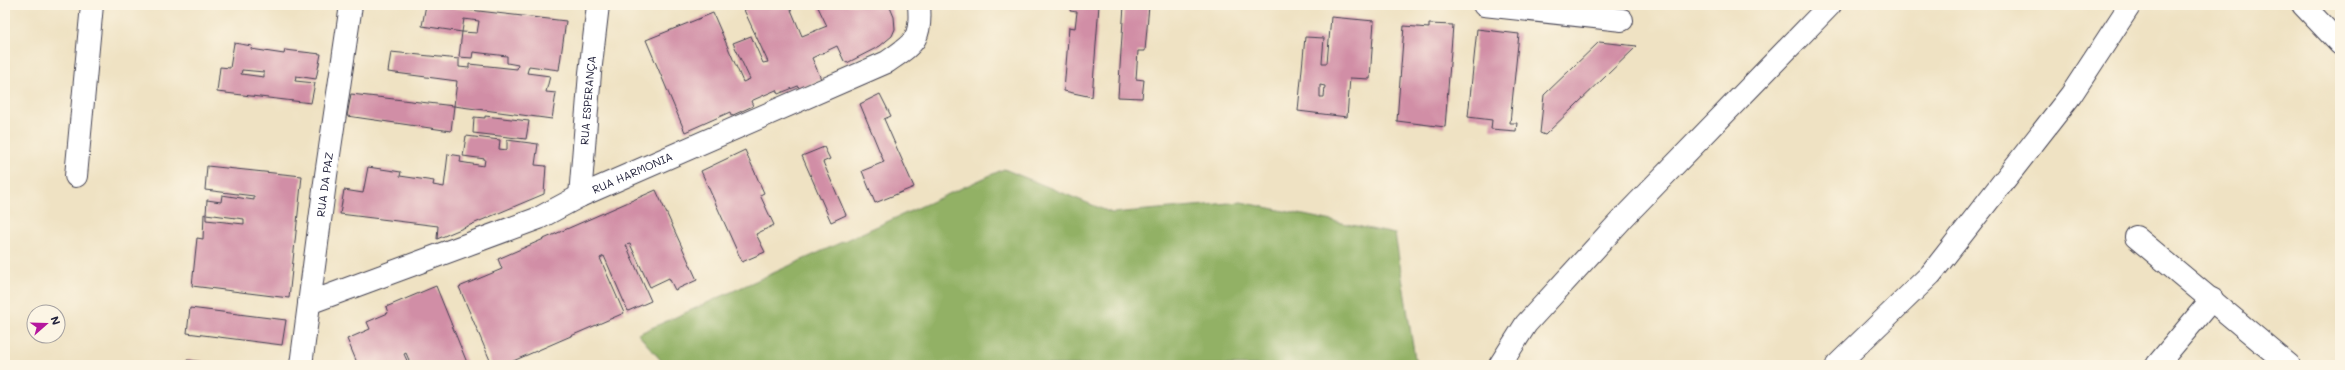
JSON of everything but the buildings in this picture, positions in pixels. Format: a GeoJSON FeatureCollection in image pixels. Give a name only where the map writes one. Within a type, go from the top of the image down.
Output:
{"type":"FeatureCollection","features":[{"type":"Feature","properties":{"kind":"street"},"geometry":{"type":"LineString","coordinates":[[76,176],[92,5]]}},
{"type":"Feature","properties":{"kind":"street","name":"RUA DA PAZ"},"geometry":{"type":"LineString","coordinates":[[301,365],[351,5]]}},
{"type":"Feature","properties":{"kind":"street","name":"RUA ESPERANÇA"},"geometry":{"type":"LineString","coordinates":[[580,196],[590,73],[598,5]]}},
{"type":"Feature","properties":{"kind":"street","name":"RUA HARMONIA"},"geometry":{"type":"LineString","coordinates":[[309,303],[539,218],[580,196],[887,62],[913,43],[921,25],[919,5]]}},
{"type":"Feature","properties":{"kind":"street"},"geometry":{"type":"LineString","coordinates":[[1484,5],[1622,20]]}},
{"type":"Feature","properties":{"kind":"street"},"geometry":{"type":"LineString","coordinates":[[1500,365],[1526,324],[1624,217],[1830,5]]}},
{"type":"Feature","properties":{"kind":"street"},"geometry":{"type":"LineString","coordinates":[[1837,365],[1932,274],[2071,95],[2130,5]]}},
{"type":"Feature","properties":{"kind":"street"},"geometry":{"type":"LineString","coordinates":[[2303,5],[2340,44]]}},
{"type":"Feature","properties":{"kind":"street"},"geometry":{"type":"LineString","coordinates":[[2136,237],[2212,299],[2289,365]]}},
{"type":"Feature","properties":{"kind":"street"},"geometry":{"type":"LineString","coordinates":[[2157,365],[2212,299]]}},
{"type":"Feature","properties":{"kind":"green space"},"geometry":{"type":"Polygon","coordinates":[[[1004,169],[1112,213],[1241,202],[1395,234],[1416,365],[665,365],[638,334],[1004,169]]]}}]}
